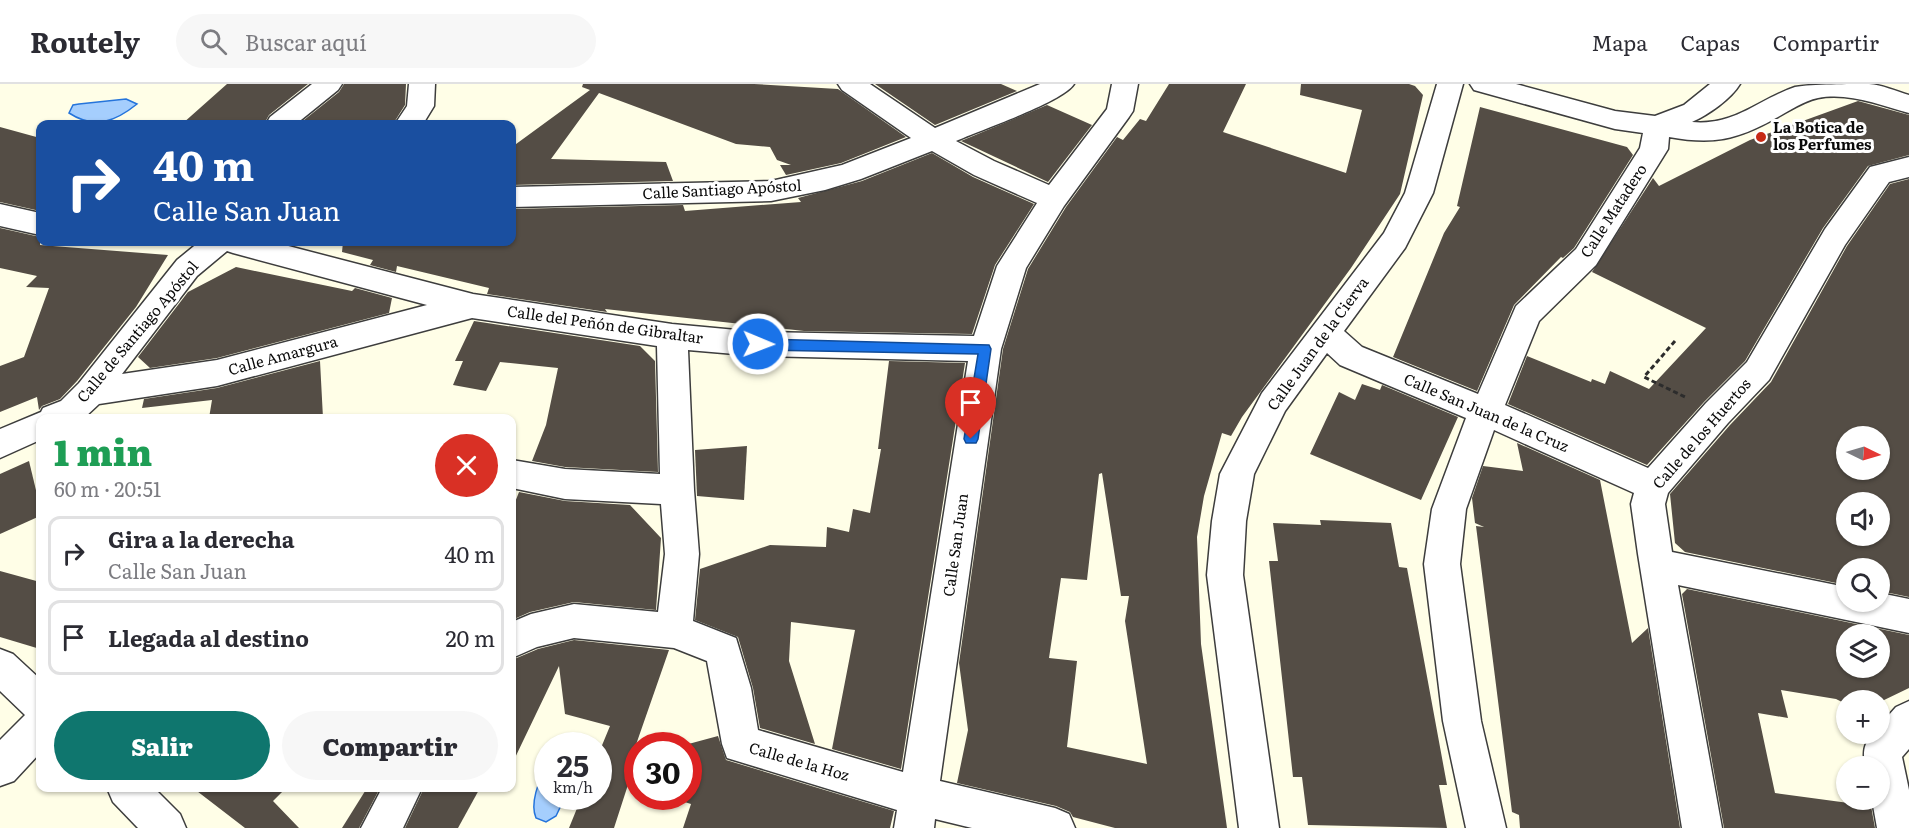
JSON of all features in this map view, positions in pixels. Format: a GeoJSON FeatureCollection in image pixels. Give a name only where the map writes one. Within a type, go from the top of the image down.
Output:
{"type":"FeatureCollection","features":[{"type":"Feature","properties":{"kind":"street"},"geometry":{"type":"LineString","coordinates":[[284,120],[329,84]]}},
{"type":"Feature","properties":{"kind":"street"},"geometry":{"type":"LineString","coordinates":[[412,120],[420,111],[424,96],[422,84]]}},
{"type":"Feature","properties":{"kind":"street"},"geometry":{"type":"LineString","coordinates":[[850,84],[933,140],[984,168],[1054,200]]}},
{"type":"Feature","properties":{"kind":"street"},"geometry":{"type":"LineString","coordinates":[[1115,84],[1125,84]]}},
{"type":"Feature","properties":{"kind":"street","name":"Calle San Juan"},"geometry":{"type":"LineString","coordinates":[[917,812],[985,349],[1012,266],[1054,200],[1120,111],[1125,84]]}},
{"type":"Feature","properties":{"kind":"street","name":"Calle Juan de la Cierva"},"geometry":{"type":"LineString","coordinates":[[1259,828],[1225,575],[1229,521],[1238,474],[1273,402],[1395,240],[1419,194],[1450,84]]}},
{"type":"Feature","properties":{"kind":"street"},"geometry":{"type":"LineString","coordinates":[[1483,84],[1615,120],[1708,132],[1729,130],[1807,92],[1831,87],[1861,90],[1909,104]]}},
{"type":"Feature","properties":{"kind":"street"},"geometry":{"type":"LineString","coordinates":[[1536,84],[1629,109],[1666,105],[1679,99],[1695,84]]}},
{"type":"Feature","properties":{"kind":"street"},"geometry":{"type":"LineString","coordinates":[[1657,126],[1693,111],[1727,84]]}},
{"type":"Feature","properties":{"kind":"street","name":"Calle Santiago Apóstol"},"geometry":{"type":"LineString","coordinates":[[516,197],[759,191],[790,188],[843,177],[1067,85]]}},
{"type":"Feature","properties":{"kind":"street","name":"Calle Matadero"},"geometry":{"type":"LineString","coordinates":[[1486,828],[1462,721],[1442,564],[1449,509],[1485,411],[1527,314],[1586,257],[1654,149],[1657,126]]}},
{"type":"Feature","properties":{"kind":"street","name":"Calle de los Huertos"},"geometry":{"type":"LineString","coordinates":[[1702,828],[1648,504],[1653,486],[1717,413],[1758,371],[1836,237],[1880,174],[1909,166]]}},
{"type":"Feature","properties":{"kind":"street"},"geometry":{"type":"LineString","coordinates":[[0,215],[36,223]]}},
{"type":"Feature","properties":{"kind":"street","name":"Calle de Santiago Apóstol"},"geometry":{"type":"LineString","coordinates":[[63,414],[72,410],[90,392],[187,268],[213,246]]}},
{"type":"Feature","properties":{"kind":"street","name":"Calle del Peñón de Gibraltar"},"geometry":{"type":"LineString","coordinates":[[248,246],[473,306],[672,336],[758,344],[985,349]]}},
{"type":"Feature","properties":{"kind":"street","name":"Calle Amargura"},"geometry":{"type":"LineString","coordinates":[[90,392],[217,373],[473,306]]}},
{"type":"Feature","properties":{"kind":"street","name":"Calle San Juan de la Cruz"},"geometry":{"type":"LineString","coordinates":[[1324,332],[1352,356],[1485,411],[1653,486]]}},
{"type":"Feature","properties":{"kind":"street"},"geometry":{"type":"LineString","coordinates":[[672,336],[677,490],[682,554],[674,631]]}},
{"type":"Feature","properties":{"kind":"street"},"geometry":{"type":"LineString","coordinates":[[0,444],[36,427]]}},
{"type":"Feature","properties":{"kind":"street"},"geometry":{"type":"LineString","coordinates":[[516,475],[565,484],[677,490]]}},
{"type":"Feature","properties":{"kind":"street"},"geometry":{"type":"LineString","coordinates":[[1658,565],[1909,616]]}},
{"type":"Feature","properties":{"kind":"street","name":"Calle de la Hoz"},"geometry":{"type":"LineString","coordinates":[[516,639],[531,630],[574,621],[674,631],[723,650],[741,744],[917,812]]}},
{"type":"Feature","properties":{"kind":"street"},"geometry":{"type":"LineString","coordinates":[[0,667],[36,698]]}},
{"type":"Feature","properties":{"kind":"street"},"geometry":{"type":"LineString","coordinates":[[1897,828],[1882,752],[1909,720]]}},
{"type":"Feature","properties":{"kind":"street"},"geometry":{"type":"LineString","coordinates":[[0,767],[36,731]]}},
{"type":"Feature","properties":{"kind":"street"},"geometry":{"type":"LineString","coordinates":[[131,792],[166,828]]}},
{"type":"Feature","properties":{"kind":"street"},"geometry":{"type":"LineString","coordinates":[[381,828],[401,792]]}},
{"type":"Feature","properties":{"kind":"street"},"geometry":{"type":"LineString","coordinates":[[917,812],[1055,828]]}},
{"type":"Feature","properties":{"kind":"path"},"geometry":{"type":"LineString","coordinates":[[1675,341],[1644,377],[1717,413]]}},
{"type":"Feature","properties":{"kind":"water"},"geometry":{"type":"Polygon","coordinates":[[[126,99],[137,104],[109,120],[79,118],[69,113],[73,105],[126,99]]]}},
{"type":"Feature","properties":{"kind":"water"},"geometry":{"type":"Polygon","coordinates":[[[534,810],[559,810],[556,816],[546,822],[536,818],[534,810]]]}},
{"type":"Feature","properties":{"kind":"building"},"geometry":{"type":"Polygon","coordinates":[[[227,84],[308,84],[269,115],[266,120],[186,120],[227,84]]]}},
{"type":"Feature","properties":{"kind":"building"},"geometry":{"type":"Polygon","coordinates":[[[344,84],[406,84],[405,105],[396,120],[304,120],[339,92],[344,84]]]}},
{"type":"Feature","properties":{"kind":"building"},"geometry":{"type":"Polygon","coordinates":[[[583,84],[754,84],[838,89],[906,137],[841,163],[786,175],[780,165],[791,165],[777,160],[770,147],[736,144],[599,93],[551,159],[666,162],[673,181],[516,185],[516,144],[590,90],[582,87],[583,84]]]}},
{"type":"Feature","properties":{"kind":"building"},"geometry":{"type":"Polygon","coordinates":[[[875,84],[1001,84],[1017,91],[935,125],[875,84]]]}},
{"type":"Feature","properties":{"kind":"building"},"geometry":{"type":"Polygon","coordinates":[[[1169,84],[1246,84],[1223,132],[1346,173],[1362,110],[1300,95],[1301,84],[1409,84],[1415,86],[1423,95],[1400,194],[1351,268],[1242,417],[1231,436],[1222,433],[1204,496],[1197,537],[1201,644],[1227,828],[1115,828],[1073,817],[1070,812],[1056,806],[957,783],[968,730],[959,663],[1003,349],[1028,269],[1066,207],[1117,137],[1123,140],[1140,119],[1146,121],[1169,84]],[[1102,473],[1099,474],[1087,580],[1061,578],[1049,658],[1077,661],[1067,747],[1147,764],[1125,621],[1129,596],[1121,596],[1102,473]]]}},
{"type":"Feature","properties":{"kind":"building"},"geometry":{"type":"Polygon","coordinates":[[[1858,101],[1909,115],[1909,155],[1868,166],[1823,228],[1745,361],[1647,465],[1508,404],[1527,356],[1591,382],[1592,379],[1605,384],[1610,371],[1649,389],[1706,328],[1592,272],[1653,178],[1659,186],[1750,140],[1858,101]]]}},
{"type":"Feature","properties":{"kind":"building"},"geometry":{"type":"Polygon","coordinates":[[[1047,105],[1092,125],[1048,182],[961,141],[1047,105]]]}},
{"type":"Feature","properties":{"kind":"building"},"geometry":{"type":"Polygon","coordinates":[[[1480,107],[1627,147],[1633,155],[1574,248],[1563,258],[1561,257],[1514,305],[1477,391],[1393,357],[1444,233],[1460,207],[1457,206],[1480,107]]]}},
{"type":"Feature","properties":{"kind":"building"},"geometry":{"type":"Polygon","coordinates":[[[0,127],[36,137],[36,210],[0,202],[0,127]]]}},
{"type":"Feature","properties":{"kind":"building"},"geometry":{"type":"Polygon","coordinates":[[[932,153],[973,177],[1034,204],[995,265],[972,334],[804,331],[605,309],[607,312],[487,294],[489,288],[397,266],[396,272],[370,265],[373,260],[342,252],[343,246],[516,246],[516,209],[683,205],[685,211],[801,202],[798,198],[862,181],[932,153]]]}},
{"type":"Feature","properties":{"kind":"building"},"geometry":{"type":"Polygon","coordinates":[[[1909,179],[1909,597],[1890,593],[1890,558],[1836,558],[1836,583],[1685,552],[1675,543],[1670,494],[1771,382],[1847,246],[1890,184],[1909,179]]]}},
{"type":"Feature","properties":{"kind":"building"},"geometry":{"type":"Polygon","coordinates":[[[0,228],[36,236],[36,246],[168,255],[136,307],[77,381],[60,399],[42,406],[39,410],[37,397],[0,412],[0,366],[24,357],[49,288],[26,287],[37,276],[0,268],[0,228]]]}},
{"type":"Feature","properties":{"kind":"building"},"geometry":{"type":"Polygon","coordinates":[[[236,267],[352,291],[355,288],[392,298],[389,313],[217,358],[150,368],[138,357],[188,292],[236,267]]]}},
{"type":"Feature","properties":{"kind":"building"},"geometry":{"type":"Polygon","coordinates":[[[474,321],[640,346],[655,361],[658,472],[565,467],[532,461],[546,425],[558,368],[500,362],[486,391],[453,385],[463,361],[455,361],[474,321]]]}},
{"type":"Feature","properties":{"kind":"building"},"geometry":{"type":"Polygon","coordinates":[[[320,361],[323,414],[210,414],[212,400],[142,408],[144,399],[217,388],[320,361]]]}},
{"type":"Feature","properties":{"kind":"building"},"geometry":{"type":"Polygon","coordinates":[[[889,361],[965,363],[901,769],[832,749],[855,630],[791,622],[789,661],[815,744],[760,728],[753,688],[738,637],[695,620],[700,569],[770,545],[826,547],[827,527],[849,532],[853,509],[870,513],[881,449],[878,449],[889,361]]]}},
{"type":"Feature","properties":{"kind":"building"},"geometry":{"type":"Polygon","coordinates":[[[1362,384],[1380,390],[1382,385],[1458,417],[1421,500],[1310,454],[1339,392],[1355,400],[1362,384]]]}},
{"type":"Feature","properties":{"kind":"building"},"geometry":{"type":"Polygon","coordinates":[[[1517,443],[1600,480],[1632,643],[1648,628],[1680,828],[1520,828],[1519,815],[1512,812],[1476,526],[1484,527],[1475,523],[1472,498],[1483,466],[1523,471],[1517,443]]]}},
{"type":"Feature","properties":{"kind":"building"},"geometry":{"type":"Polygon","coordinates":[[[747,446],[744,500],[697,496],[695,450],[747,446]]]}},
{"type":"Feature","properties":{"kind":"building"},"geometry":{"type":"Polygon","coordinates":[[[29,461],[36,490],[36,518],[0,534],[0,474],[29,461]]]}},
{"type":"Feature","properties":{"kind":"building"},"geometry":{"type":"Polygon","coordinates":[[[519,492],[565,501],[630,505],[661,538],[656,610],[574,602],[530,612],[516,618],[516,500],[519,492]]]}},
{"type":"Feature","properties":{"kind":"building"},"geometry":{"type":"Polygon","coordinates":[[[1320,520],[1391,523],[1399,567],[1407,568],[1447,785],[1439,785],[1447,828],[1308,825],[1302,777],[1293,777],[1269,561],[1278,561],[1273,523],[1321,525],[1320,520]]]}},
{"type":"Feature","properties":{"kind":"building"},"geometry":{"type":"Polygon","coordinates":[[[0,571],[36,581],[36,648],[0,637],[0,571]]]}},
{"type":"Feature","properties":{"kind":"building"},"geometry":{"type":"Polygon","coordinates":[[[1687,589],[1856,624],[1836,624],[1836,678],[1890,678],[1890,631],[1909,635],[1909,688],[1890,697],[1890,690],[1836,690],[1836,699],[1781,690],[1788,718],[1758,713],[1775,793],[1836,801],[1836,810],[1872,810],[1875,828],[1724,828],[1682,594],[1687,589]]]}},
{"type":"Feature","properties":{"kind":"building"},"geometry":{"type":"Polygon","coordinates":[[[574,640],[669,650],[640,732],[624,732],[624,797],[614,828],[569,828],[576,810],[612,810],[612,732],[608,732],[610,726],[565,714],[559,666],[516,756],[516,658],[538,649],[574,640]]]}},
{"type":"Feature","properties":{"kind":"building"},"geometry":{"type":"Polygon","coordinates":[[[718,736],[726,760],[894,811],[890,828],[683,828],[689,810],[702,810],[702,740],[718,736]]]}},
{"type":"Feature","properties":{"kind":"building"},"geometry":{"type":"Polygon","coordinates":[[[198,792],[282,792],[273,801],[299,828],[245,828],[198,792]]]}},
{"type":"Feature","properties":{"kind":"building"},"geometry":{"type":"Polygon","coordinates":[[[364,792],[378,792],[359,828],[342,828],[364,792]]]}},
{"type":"Feature","properties":{"kind":"building"},"geometry":{"type":"Polygon","coordinates":[[[422,792],[478,792],[458,828],[405,828],[422,792]]]}},
{"type":"Feature","properties":{"kind":"place","name":"La Botica de los Perfumes"},"geometry":{"type":"Point","coordinates":[1761,137]}},
{"type":"Feature","properties":{"kind":"route"},"geometry":{"type":"LineString","coordinates":[[758,344],[985,349],[971,439]]}}]}
